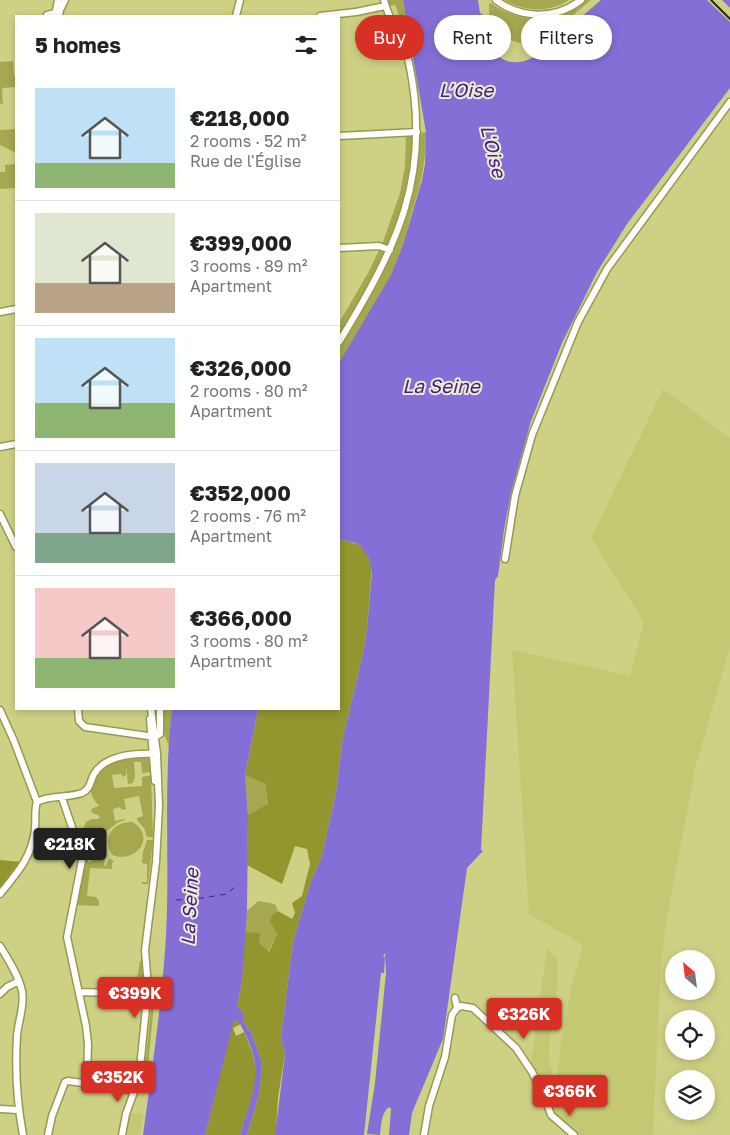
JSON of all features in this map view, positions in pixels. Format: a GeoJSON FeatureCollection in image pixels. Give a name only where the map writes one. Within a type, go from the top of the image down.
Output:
{"type":"FeatureCollection","features":[{"type":"Feature","properties":{"kind":"street"},"geometry":{"type":"LineString","coordinates":[[57,15],[58,0]]}},
{"type":"Feature","properties":{"kind":"street"},"geometry":{"type":"LineString","coordinates":[[57,15],[65,0]]}},
{"type":"Feature","properties":{"kind":"street"},"geometry":{"type":"LineString","coordinates":[[236,15],[240,0]]}},
{"type":"Feature","properties":{"kind":"street"},"geometry":{"type":"LineString","coordinates":[[496,0],[519,13],[532,15],[556,12],[581,0]]}},
{"type":"Feature","properties":{"kind":"street"},"geometry":{"type":"LineString","coordinates":[[329,15],[356,12],[384,3],[408,61],[415,100],[417,132],[413,180],[401,223],[371,287],[340,340]]}},
{"type":"Feature","properties":{"kind":"street"},"geometry":{"type":"LineString","coordinates":[[47,14],[57,15]]}},
{"type":"Feature","properties":{"kind":"street"},"geometry":{"type":"LineString","coordinates":[[505,559],[515,496],[532,434],[578,322],[607,269],[730,102]]}},
{"type":"Feature","properties":{"kind":"street"},"geometry":{"type":"LineString","coordinates":[[340,136],[417,132]]}},
{"type":"Feature","properties":{"kind":"street"},"geometry":{"type":"LineString","coordinates":[[340,248],[376,246],[390,250]]}},
{"type":"Feature","properties":{"kind":"street"},"geometry":{"type":"LineString","coordinates":[[0,312],[15,309]]}},
{"type":"Feature","properties":{"kind":"street"},"geometry":{"type":"LineString","coordinates":[[0,447],[15,444]]}},
{"type":"Feature","properties":{"kind":"street"},"geometry":{"type":"LineString","coordinates":[[0,514],[15,545]]}},
{"type":"Feature","properties":{"kind":"street"},"geometry":{"type":"LineString","coordinates":[[0,710],[3,726],[37,802],[35,830],[26,862],[0,894]]}},
{"type":"Feature","properties":{"kind":"street"},"geometry":{"type":"LineString","coordinates":[[78,710],[79,722],[85,727],[156,734]]}},
{"type":"Feature","properties":{"kind":"street"},"geometry":{"type":"LineString","coordinates":[[150,710],[156,734]]}},
{"type":"Feature","properties":{"kind":"street"},"geometry":{"type":"LineString","coordinates":[[151,710],[157,722]]}},
{"type":"Feature","properties":{"kind":"street"},"geometry":{"type":"LineString","coordinates":[[122,1135],[126,1114],[139,1078],[148,994],[145,950],[156,864],[158,828],[155,754],[160,710]]}},
{"type":"Feature","properties":{"kind":"street"},"geometry":{"type":"LineString","coordinates":[[37,802],[44,799],[62,798],[86,790],[94,774],[108,761],[122,756],[155,754]]}},
{"type":"Feature","properties":{"kind":"street"},"geometry":{"type":"LineString","coordinates":[[48,1135],[52,1116],[65,1082],[83,1083],[87,1078],[88,1044],[86,1026],[67,937],[83,855],[62,798]]}},
{"type":"Feature","properties":{"kind":"street"},"geometry":{"type":"LineString","coordinates":[[0,946],[18,981],[23,996],[17,1036],[16,1070],[19,1088],[18,1110],[23,1135]]}},
{"type":"Feature","properties":{"kind":"street"},"geometry":{"type":"LineString","coordinates":[[0,994],[7,987],[18,981]]}},
{"type":"Feature","properties":{"kind":"street"},"geometry":{"type":"LineString","coordinates":[[79,992],[148,994]]}},
{"type":"Feature","properties":{"kind":"street"},"geometry":{"type":"LineString","coordinates":[[455,998],[459,1007]]}},
{"type":"Feature","properties":{"kind":"street"},"geometry":{"type":"LineString","coordinates":[[459,1007],[473,1008],[516,1048],[544,1093],[549,1112],[553,1118],[574,1135]]}},
{"type":"Feature","properties":{"kind":"street"},"geometry":{"type":"LineString","coordinates":[[424,1135],[429,1106],[445,1057],[452,1015],[459,1007]]}},
{"type":"Feature","properties":{"kind":"street"},"geometry":{"type":"LineString","coordinates":[[87,1078],[102,1084],[134,1091]]}},
{"type":"Feature","properties":{"kind":"street"},"geometry":{"type":"LineString","coordinates":[[0,1109],[18,1110]]}},
{"type":"Feature","properties":{"kind":"shaded area"},"geometry":{"type":"Polygon","coordinates":[[[386,0],[403,0],[406,15],[399,15],[395,5],[388,6],[386,0]]]}},
{"type":"Feature","properties":{"kind":"shaded area"},"geometry":{"type":"Polygon","coordinates":[[[505,0],[569,0],[554,7],[529,9],[505,0]]]}},
{"type":"Feature","properties":{"kind":"shaded area"},"geometry":{"type":"Polygon","coordinates":[[[586,0],[591,0],[573,15],[558,15],[571,11],[586,0]]]}},
{"type":"Feature","properties":{"kind":"shaded area"},"geometry":{"type":"Polygon","coordinates":[[[491,3],[502,10],[521,16],[521,43],[511,40],[511,15],[489,15],[489,4],[491,3]]]}},
{"type":"Feature","properties":{"kind":"shaded area"},"geometry":{"type":"Polygon","coordinates":[[[13,61],[15,75],[15,87],[2,88],[3,105],[0,103],[0,62],[13,61]]]}},
{"type":"Feature","properties":{"kind":"shaded area"},"geometry":{"type":"Polygon","coordinates":[[[15,129],[15,152],[0,145],[0,130],[15,129]]]}},
{"type":"Feature","properties":{"kind":"shaded area"},"geometry":{"type":"Polygon","coordinates":[[[426,132],[422,176],[405,238],[391,276],[358,335],[340,362],[340,321],[368,273],[383,242],[400,193],[405,166],[406,135],[426,132]]]}},
{"type":"Feature","properties":{"kind":"shaded area"},"geometry":{"type":"Polygon","coordinates":[[[15,164],[15,188],[0,189],[0,172],[5,172],[5,165],[15,164]]]}},
{"type":"Feature","properties":{"kind":"shaded area"},"geometry":{"type":"Polygon","coordinates":[[[663,389],[730,438],[730,647],[696,765],[666,922],[661,964],[653,1135],[574,1135],[553,1118],[530,1071],[547,948],[558,960],[557,992],[549,1048],[550,1066],[556,1085],[571,988],[583,945],[529,914],[512,650],[630,676],[644,622],[591,538],[663,389]]]}},
{"type":"Feature","properties":{"kind":"shaded area"},"geometry":{"type":"Polygon","coordinates":[[[344,540],[360,545],[372,566],[367,628],[342,742],[336,793],[321,859],[311,881],[293,942],[281,1037],[285,1054],[278,1098],[275,1135],[247,1135],[259,1094],[262,1063],[250,1029],[248,1030],[243,1020],[243,1013],[237,1006],[242,981],[244,932],[260,933],[259,943],[269,952],[277,934],[270,921],[272,915],[278,911],[292,919],[295,913],[292,903],[302,896],[310,864],[307,849],[295,846],[282,884],[247,865],[248,815],[268,804],[265,784],[245,775],[258,710],[340,710],[340,541],[344,540]]]}},
{"type":"Feature","properties":{"kind":"shaded area"},"geometry":{"type":"Polygon","coordinates":[[[153,710],[172,710],[169,746],[153,710]]]}},
{"type":"Feature","properties":{"kind":"shaded area"},"geometry":{"type":"Polygon","coordinates":[[[148,756],[150,758],[151,772],[142,773],[141,762],[134,762],[135,776],[133,783],[128,784],[126,767],[126,775],[123,777],[121,774],[112,775],[114,788],[142,786],[142,777],[151,775],[153,837],[147,837],[144,828],[137,820],[137,818],[143,816],[139,796],[124,799],[126,809],[122,810],[120,807],[113,809],[115,821],[125,820],[117,823],[106,832],[96,831],[91,834],[88,833],[88,862],[97,854],[105,858],[104,865],[106,866],[109,858],[114,861],[112,869],[90,868],[87,896],[96,897],[99,901],[99,906],[76,905],[86,855],[75,834],[84,827],[86,822],[100,817],[92,813],[91,809],[99,806],[91,793],[94,782],[98,774],[109,764],[124,759],[148,756]]]}},
{"type":"Feature","properties":{"kind":"shaded area"},"geometry":{"type":"Polygon","coordinates":[[[245,775],[265,784],[268,805],[248,815],[245,775]]]}},
{"type":"Feature","properties":{"kind":"shaded area"},"geometry":{"type":"Polygon","coordinates":[[[133,822],[140,828],[143,835],[143,842],[140,848],[128,856],[112,855],[108,842],[111,831],[120,824],[133,822]]]}},
{"type":"Feature","properties":{"kind":"shaded area"},"geometry":{"type":"Polygon","coordinates":[[[147,840],[153,840],[148,884],[142,884],[142,882],[147,882],[147,864],[142,863],[147,840]]]}},
{"type":"Feature","properties":{"kind":"shaded area"},"geometry":{"type":"Polygon","coordinates":[[[0,860],[22,862],[0,889],[0,860]]]}},
{"type":"Feature","properties":{"kind":"shaded area"},"geometry":{"type":"Polygon","coordinates":[[[258,901],[275,904],[278,911],[272,915],[277,934],[268,952],[244,932],[247,911],[258,901]]]}},
{"type":"Feature","properties":{"kind":"shaded area"},"geometry":{"type":"Polygon","coordinates":[[[140,961],[143,961],[146,987],[142,991],[135,991],[140,961]]]}},
{"type":"Feature","properties":{"kind":"shaded area"},"geometry":{"type":"Polygon","coordinates":[[[150,992],[155,993],[147,1076],[144,1075],[152,1000],[150,999],[150,992]]]}},
{"type":"Feature","properties":{"kind":"shaded area"},"geometry":{"type":"Polygon","coordinates":[[[233,1020],[239,1021],[241,1024],[233,1028],[236,1036],[244,1032],[251,1048],[255,1066],[253,1092],[240,1135],[205,1135],[233,1020]]]}},
{"type":"Feature","properties":{"kind":"shaded area"},"geometry":{"type":"Polygon","coordinates":[[[129,1113],[143,1114],[140,1135],[126,1135],[129,1113]]]}},
{"type":"Feature","properties":{"kind":"water","name":"La Seine"},"geometry":{"type":"Polygon","coordinates":[[[403,0],[478,0],[480,13],[483,15],[434,15],[434,60],[505,60],[514,62],[526,60],[612,60],[612,15],[584,15],[601,0],[730,0],[730,88],[627,224],[597,272],[562,343],[531,421],[511,493],[498,576],[495,580],[481,850],[483,851],[467,868],[443,1039],[412,1113],[409,1135],[389,1135],[391,1109],[389,1107],[383,1116],[380,1135],[367,1134],[375,1083],[386,973],[385,953],[383,956],[385,957],[384,973],[381,973],[364,1135],[275,1135],[285,1054],[281,1037],[293,942],[311,881],[321,859],[336,793],[342,742],[363,653],[372,572],[369,559],[360,545],[344,540],[340,541],[340,361],[391,275],[403,245],[425,164],[426,132],[413,60],[424,60],[424,15],[406,15],[403,0]]]}},
{"type":"Feature","properties":{"kind":"water","name":"La Seine"},"geometry":{"type":"Polygon","coordinates":[[[172,710],[258,710],[245,775],[248,815],[247,911],[242,981],[237,1006],[243,1013],[243,1020],[248,1030],[250,1029],[262,1063],[259,1094],[247,1135],[240,1135],[253,1092],[255,1066],[247,1038],[239,1022],[234,1020],[205,1135],[143,1135],[159,1011],[166,936],[169,737],[172,710]]]}},
{"type":"Feature","properties":{"kind":"pier"},"geometry":{"type":"Polygon","coordinates":[[[707,0],[722,0],[730,8],[730,22],[707,0]]]}},
{"type":"Feature","properties":{"kind":"ferry route"},"geometry":{"type":"LineString","coordinates":[[176,900],[227,894],[238,884]]}},
{"type":"Feature","properties":{"kind":"railway"},"geometry":{"type":"LineString","coordinates":[[711,0],[730,19]]}},
{"type":"Feature","properties":{"kind":"water label","name":"L’Oise"},"geometry":{"type":"Point","coordinates":[466,89]}},
{"type":"Feature","properties":{"kind":"water label","name":"L'Oise"},"geometry":{"type":"Point","coordinates":[494,151]}}]}
